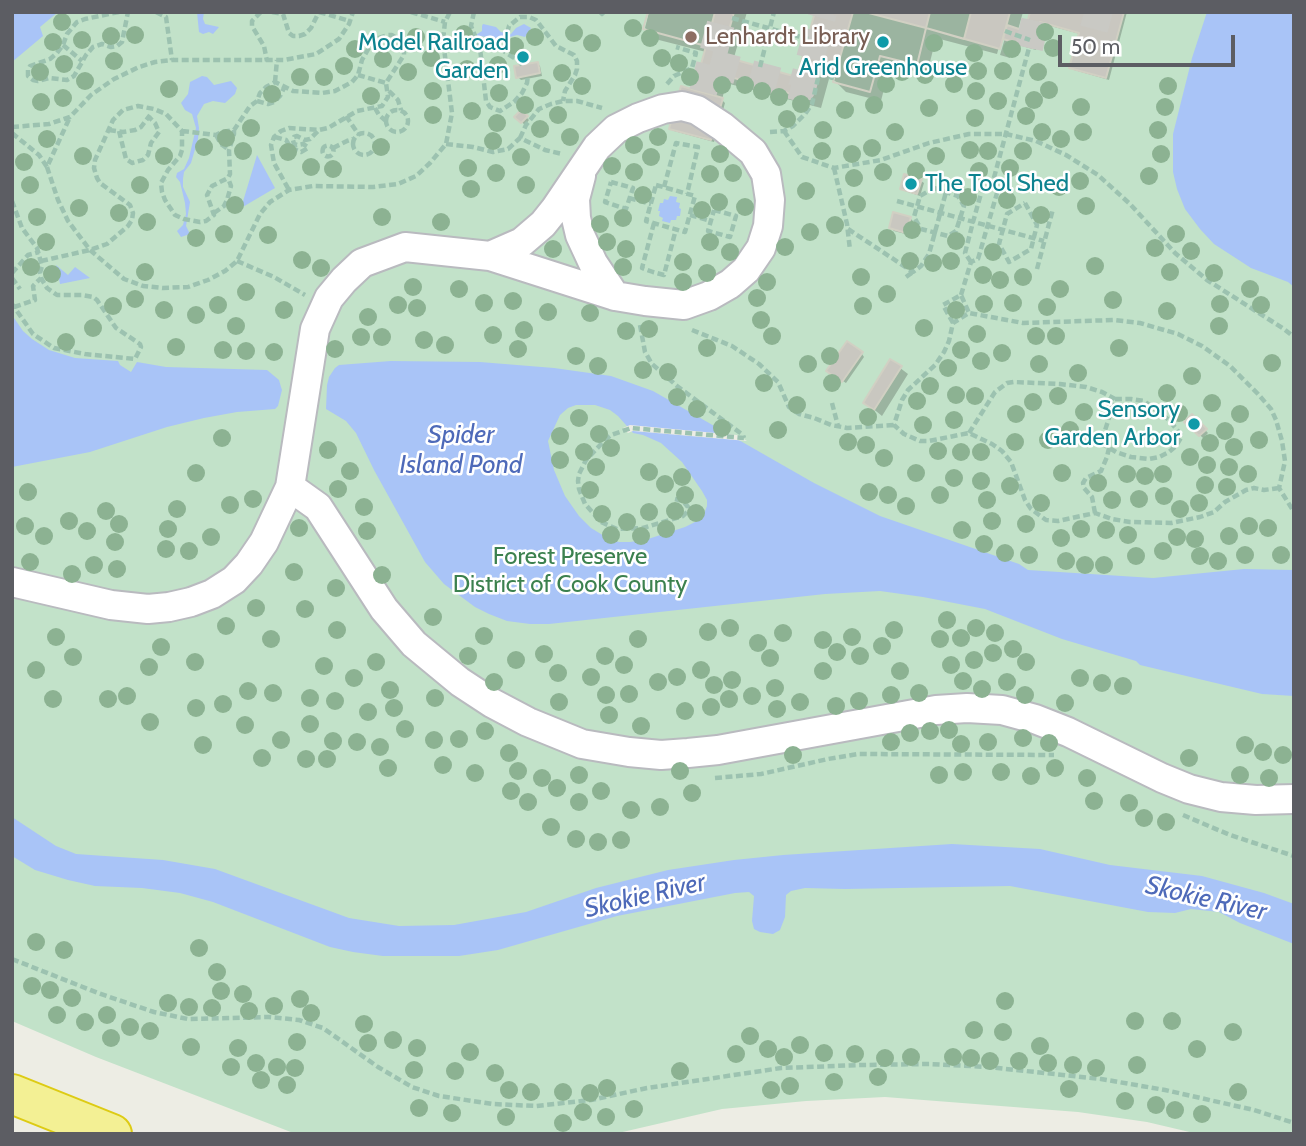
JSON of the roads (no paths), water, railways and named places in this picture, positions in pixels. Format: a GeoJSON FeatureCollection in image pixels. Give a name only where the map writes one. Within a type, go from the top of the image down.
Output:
{"type":"FeatureCollection","features":[{"type":"Feature","properties":{"kind":"highway"},"geometry":{"type":"LineString","coordinates":[[12,1094],[112,1134]]}},
{"type":"Feature","properties":{"kind":"lane"},"geometry":{"type":"LineString","coordinates":[[12,582],[111,606],[148,609],[191,603],[234,580],[264,542],[290,487],[315,329],[326,302],[362,263],[405,247],[490,256],[615,296],[684,305],[709,296],[730,284],[746,270],[761,248],[768,226],[770,201],[766,174],[753,152],[697,110],[682,106],[663,109],[616,130],[577,163],[543,224],[522,242],[490,256]]}},
{"type":"Feature","properties":{"kind":"lane"},"geometry":{"type":"LineString","coordinates":[[577,163],[575,199],[580,235],[593,263],[615,296]]}},
{"type":"Feature","properties":{"kind":"lane"},"geometry":{"type":"LineString","coordinates":[[290,487],[318,507],[384,608],[414,645],[460,682],[492,703],[528,722],[582,744],[660,755],[688,753],[718,750],[936,710],[1002,710],[1068,732],[1189,789],[1221,797],[1294,799]]}},
{"type":"Feature","properties":{"kind":"water"},"geometry":{"type":"Polygon","coordinates":[[[12,12],[58,12],[40,27],[43,36],[12,62],[12,12]]]}},
{"type":"Feature","properties":{"kind":"water"},"geometry":{"type":"Polygon","coordinates":[[[197,12],[204,12],[205,24],[219,27],[213,34],[199,32],[197,12]]]}},
{"type":"Feature","properties":{"kind":"water"},"geometry":{"type":"Polygon","coordinates":[[[1207,12],[1294,12],[1294,287],[1288,282],[1251,268],[1214,244],[1185,209],[1177,189],[1173,172],[1173,134],[1192,58],[1207,12]]]}},
{"type":"Feature","properties":{"kind":"water"},"geometry":{"type":"Polygon","coordinates":[[[483,24],[511,34],[524,24],[531,28],[525,37],[500,36],[494,39],[481,36],[465,49],[458,47],[459,41],[482,31],[483,24]]]}},
{"type":"Feature","properties":{"kind":"water"},"geometry":{"type":"Polygon","coordinates":[[[202,76],[207,77],[214,85],[231,81],[237,88],[235,94],[225,103],[213,101],[204,104],[197,116],[198,139],[183,179],[183,187],[190,202],[186,226],[190,234],[181,237],[177,231],[183,225],[186,214],[180,182],[176,177],[189,158],[196,128],[192,114],[185,110],[181,103],[188,94],[190,82],[202,76]]]}},
{"type":"Feature","properties":{"kind":"water"},"geometry":{"type":"Polygon","coordinates":[[[257,155],[275,188],[241,208],[257,155]]]}},
{"type":"Feature","properties":{"kind":"water"},"geometry":{"type":"Polygon","coordinates":[[[670,196],[677,197],[676,202],[680,203],[681,209],[680,216],[670,223],[662,221],[658,211],[660,203],[663,203],[664,199],[668,200],[670,196]]]}},
{"type":"Feature","properties":{"kind":"water"},"geometry":{"type":"Polygon","coordinates":[[[56,265],[68,275],[75,267],[90,278],[60,284],[56,265]]]}},
{"type":"Feature","properties":{"kind":"water"},"geometry":{"type":"Polygon","coordinates":[[[12,315],[23,331],[49,350],[75,358],[118,361],[131,372],[137,362],[166,367],[267,370],[279,380],[282,390],[278,406],[275,409],[204,418],[90,452],[12,467],[12,315]]]}},
{"type":"Feature","properties":{"kind":"water","name":"Spider Island Pond"},"geometry":{"type":"Polygon","coordinates":[[[391,361],[480,362],[611,376],[653,391],[814,483],[880,516],[1019,564],[1028,570],[1153,578],[1244,569],[1294,570],[1294,696],[1262,694],[1140,665],[1136,661],[1062,639],[985,609],[880,591],[825,594],[549,624],[507,621],[475,607],[444,584],[425,562],[356,433],[346,421],[326,409],[329,377],[339,365],[391,361]],[[595,405],[568,408],[560,415],[548,441],[554,470],[565,496],[579,516],[591,528],[619,542],[645,540],[699,520],[704,514],[707,500],[682,462],[661,443],[633,433],[610,410],[595,405]]]}},
{"type":"Feature","properties":{"kind":"water","name":"Skokie River"},"geometry":{"type":"Polygon","coordinates":[[[12,817],[56,846],[76,854],[163,860],[215,869],[349,918],[399,926],[454,925],[526,912],[596,888],[668,870],[734,860],[952,844],[1040,849],[1110,865],[1202,876],[1264,893],[1294,904],[1294,944],[1219,912],[1191,909],[1175,913],[1148,912],[1010,886],[805,888],[786,895],[785,917],[780,930],[773,934],[754,929],[754,896],[749,892],[617,916],[498,950],[459,956],[383,956],[330,947],[213,902],[180,893],[95,886],[35,870],[12,856],[12,817]]]}},
{"type":"Feature","properties":{"kind":"tunnel"},"geometry":{"type":"LineString","coordinates":[[703,92],[724,12]]}},
{"type":"Feature","properties":{"kind":"tunnel"},"geometry":{"type":"LineString","coordinates":[[710,63],[802,88],[823,12]]}},
{"type":"Feature","properties":{"kind":"tunnel"},"geometry":{"type":"LineString","coordinates":[[1029,48],[1037,12]]}},
{"type":"Feature","properties":{"kind":"tunnel"},"geometry":{"type":"LineString","coordinates":[[1084,12],[1122,22]]}},
{"type":"Feature","properties":{"kind":"place","name":"Lenhardt Library"},"geometry":{"type":"Point","coordinates":[691,37]}},
{"type":"Feature","properties":{"kind":"place","name":"Arid Greenhouse"},"geometry":{"type":"Point","coordinates":[883,42]}},
{"type":"Feature","properties":{"kind":"place","name":"Model Railroad Garden"},"geometry":{"type":"Point","coordinates":[523,57]}},
{"type":"Feature","properties":{"kind":"place","name":"The Tool Shed"},"geometry":{"type":"Point","coordinates":[911,184]}},
{"type":"Feature","properties":{"kind":"place","name":"Sensory Garden Arbor"},"geometry":{"type":"Point","coordinates":[1194,424]}},
{"type":"Feature","properties":{"kind":"park label","name":"Forest Preserve District of Cook County"},"geometry":{"type":"Point","coordinates":[570,571]}}]}
